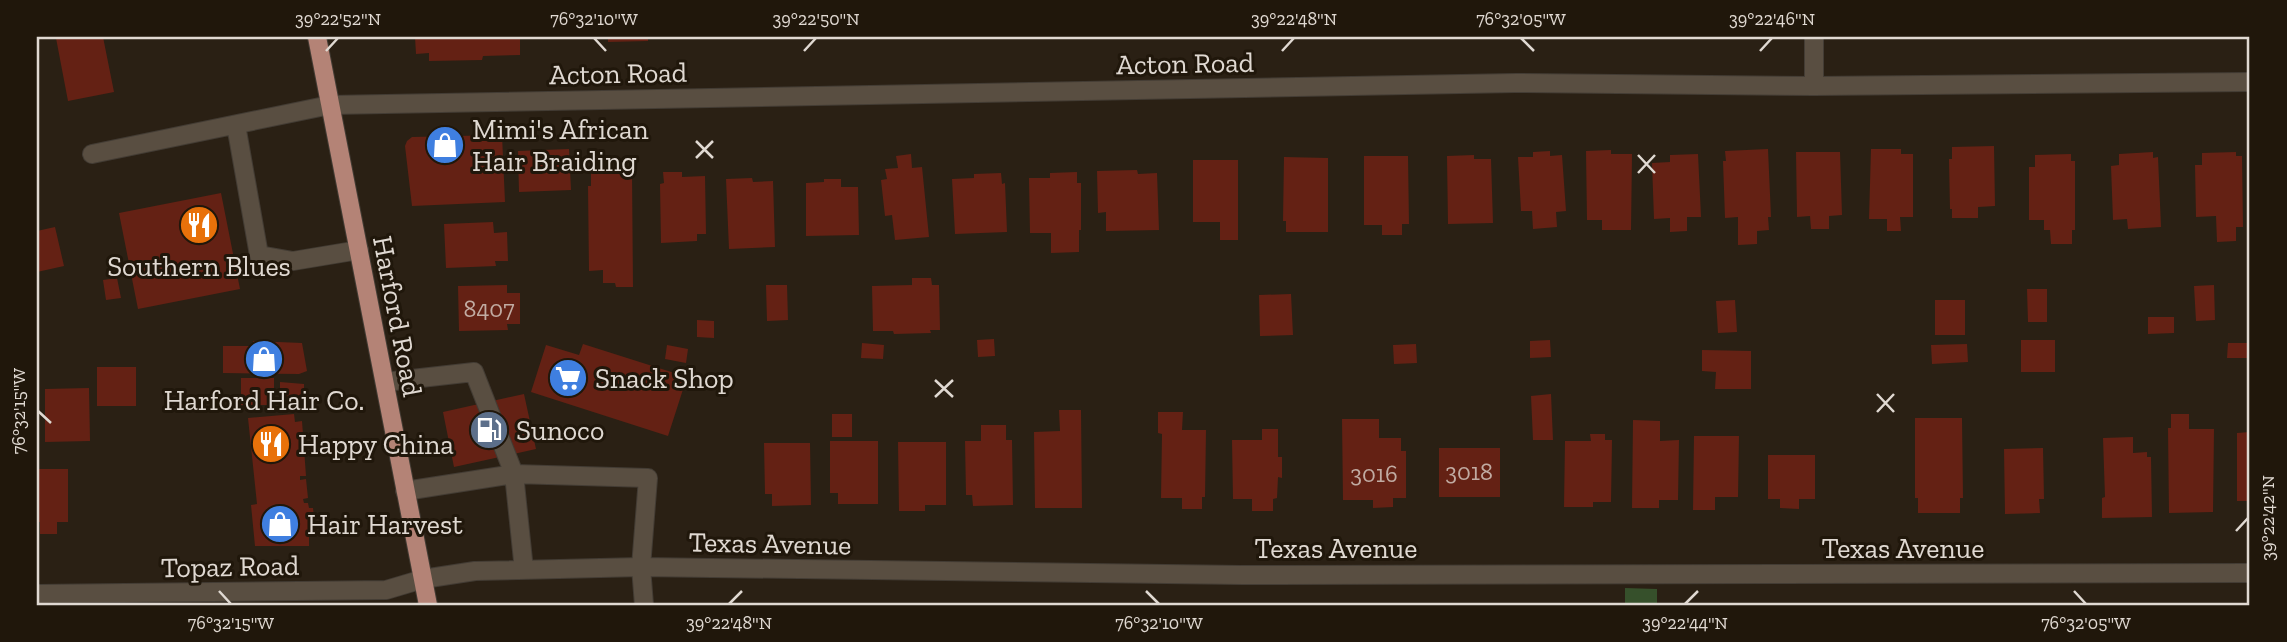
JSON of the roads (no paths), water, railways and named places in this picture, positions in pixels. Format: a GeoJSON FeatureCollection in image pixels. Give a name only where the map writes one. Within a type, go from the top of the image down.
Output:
{"type":"FeatureCollection","features":[{"type":"Feature","properties":{"kind":"main road","name":"Harford Road"},"geometry":{"type":"LineString","coordinates":[[317,37],[428,605]]}},
{"type":"Feature","properties":{"kind":"street"},"geometry":{"type":"LineString","coordinates":[[1814,37],[1814,86]]}},
{"type":"Feature","properties":{"kind":"street","name":"Acton Road"},"geometry":{"type":"LineString","coordinates":[[92,154],[330,105],[1501,83],[1814,86],[2250,82]]}},
{"type":"Feature","properties":{"kind":"street"},"geometry":{"type":"LineString","coordinates":[[236,125],[259,255],[293,261],[359,250]]}},
{"type":"Feature","properties":{"kind":"street"},"geometry":{"type":"LineString","coordinates":[[385,382],[474,372],[514,474],[524,570]]}},
{"type":"Feature","properties":{"kind":"street"},"geometry":{"type":"LineString","coordinates":[[405,491],[514,474],[648,478],[641,567],[644,605]]}},
{"type":"Feature","properties":{"kind":"street","name":"Texas Avenue"},"geometry":{"type":"LineString","coordinates":[[423,579],[475,571],[641,567],[1241,575],[2250,573]]}},
{"type":"Feature","properties":{"kind":"street","name":"Topaz Road"},"geometry":{"type":"LineString","coordinates":[[37,594],[211,599],[386,590],[423,579]]}},
{"type":"Feature","properties":{"kind":"place","name":"Mimi's African Hair Braiding"},"geometry":{"type":"Point","coordinates":[445,145]}},
{"type":"Feature","properties":{"kind":"place","name":"Southern Blues"},"geometry":{"type":"Point","coordinates":[199,225]}},
{"type":"Feature","properties":{"kind":"place","name":"Harford Hair Co."},"geometry":{"type":"Point","coordinates":[264,359]}},
{"type":"Feature","properties":{"kind":"place","name":"Snack Shop"},"geometry":{"type":"Point","coordinates":[568,378]}},
{"type":"Feature","properties":{"kind":"place","name":"Sunoco"},"geometry":{"type":"Point","coordinates":[489,430]}},
{"type":"Feature","properties":{"kind":"place","name":"Happy China"},"geometry":{"type":"Point","coordinates":[271,444]}},
{"type":"Feature","properties":{"kind":"place","name":"Hair Harvest"},"geometry":{"type":"Point","coordinates":[280,524]}}]}
